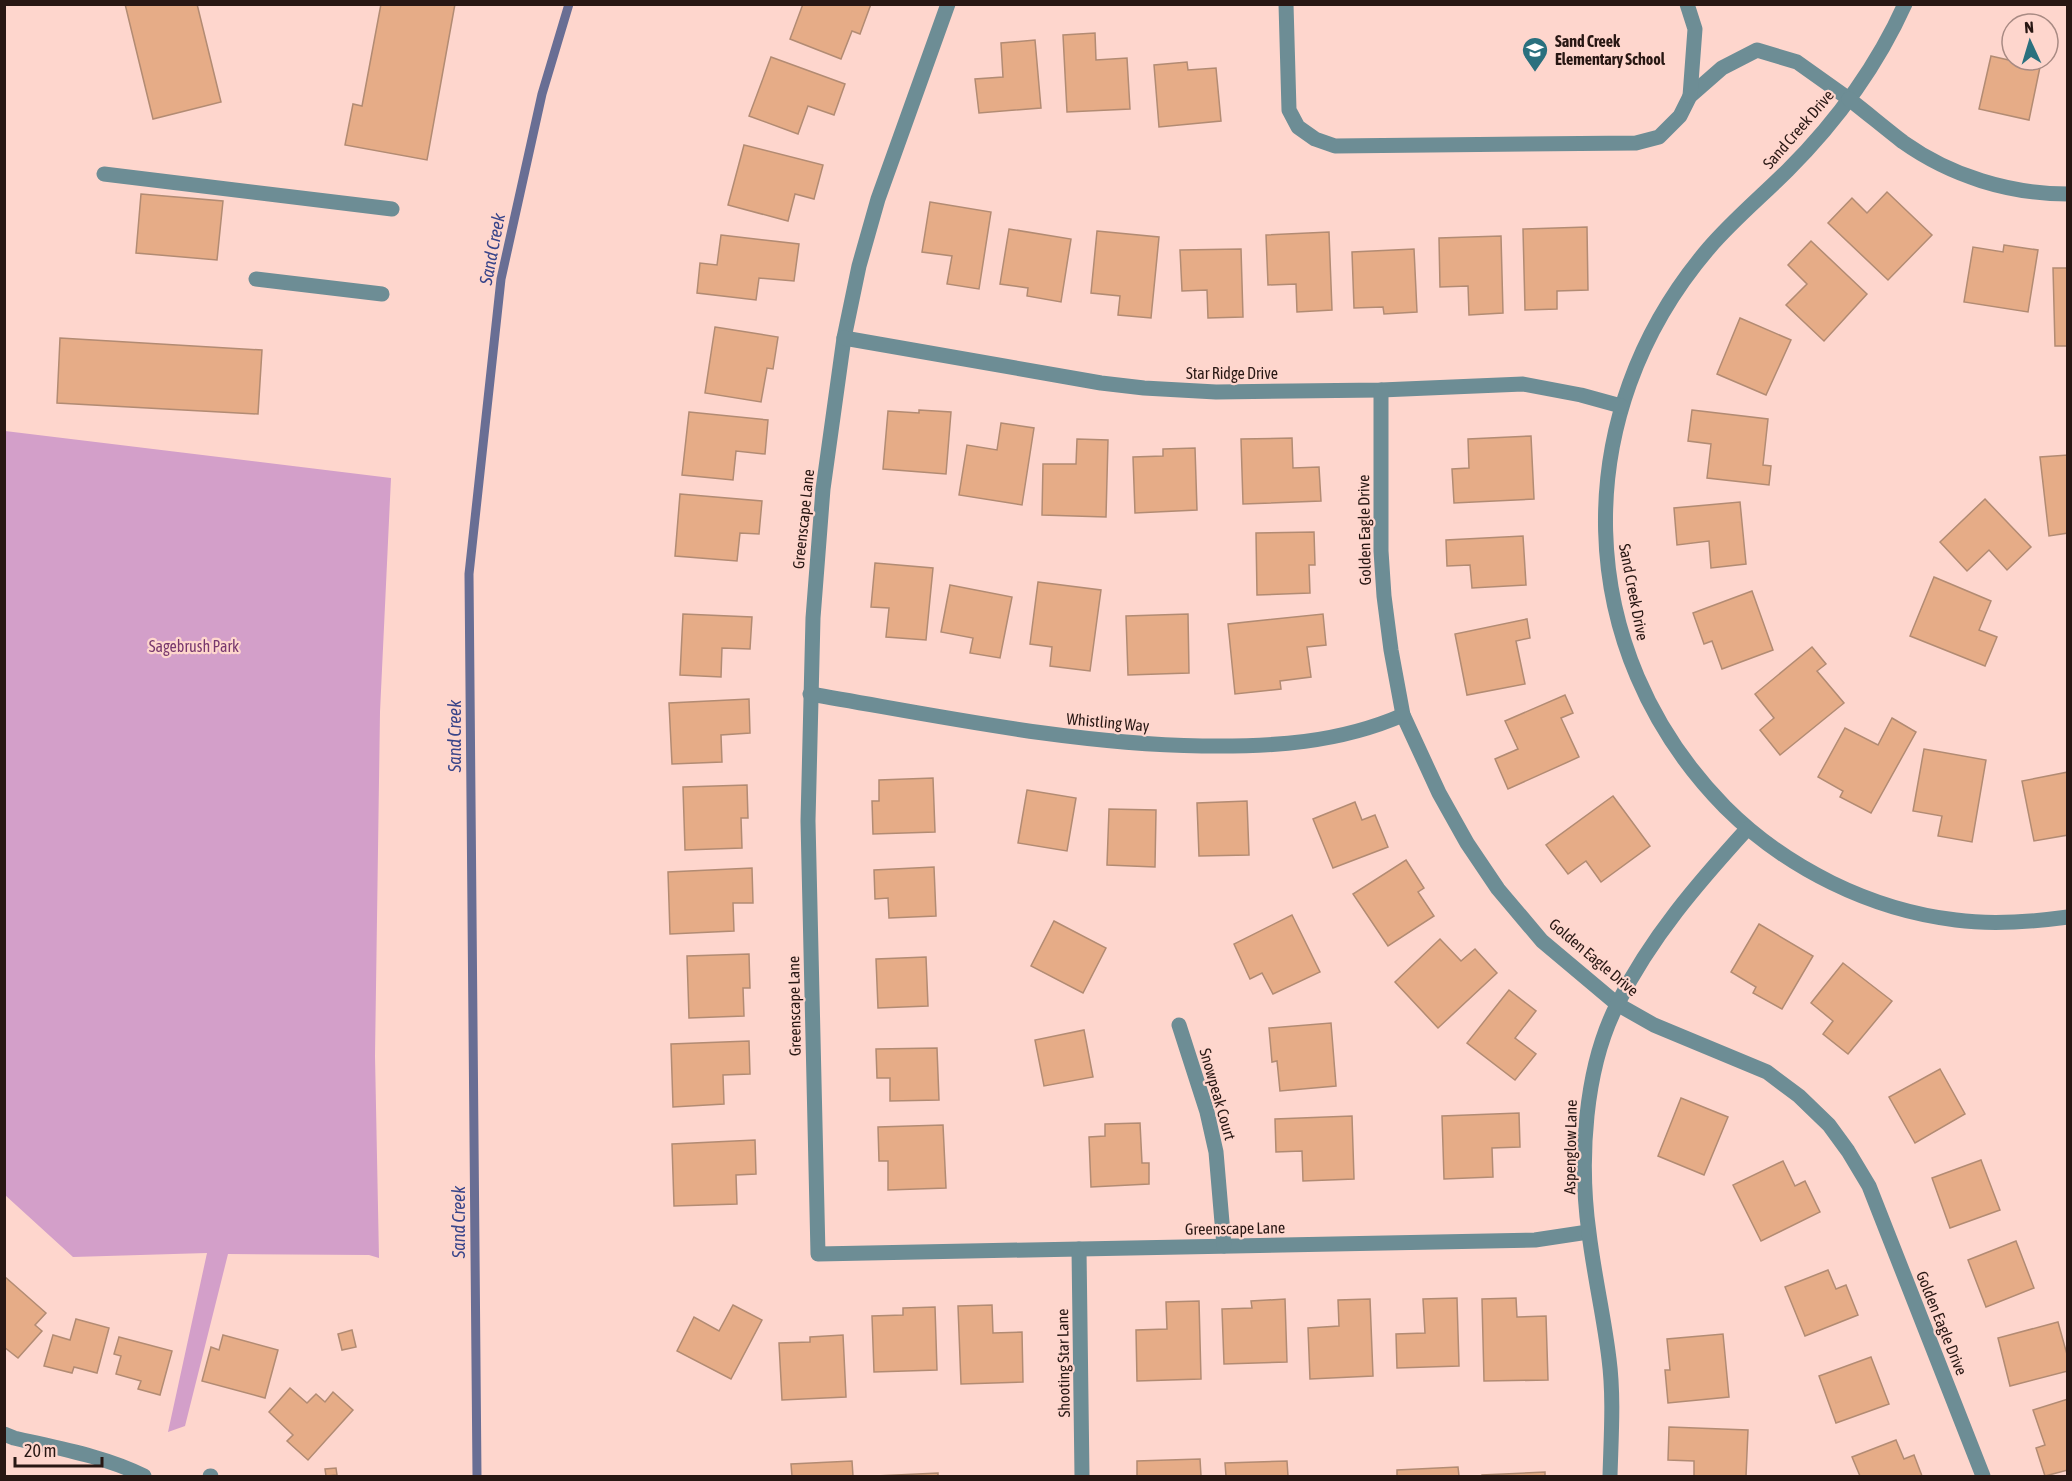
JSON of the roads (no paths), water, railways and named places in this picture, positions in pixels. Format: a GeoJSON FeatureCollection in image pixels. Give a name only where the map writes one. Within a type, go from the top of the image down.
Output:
{"type":"FeatureCollection","features":[{"type":"Feature","properties":{"kind":"street","name":"Greenscape Lane"},"geometry":{"type":"LineString","coordinates":[[948,4],[878,199],[859,266],[844,339],[823,489],[814,597],[808,821],[818,1254],[1535,1240],[1588,1232]]}},
{"type":"Feature","properties":{"kind":"street"},"geometry":{"type":"LineString","coordinates":[[1286,4],[1289,110],[1298,127],[1315,139],[1335,146],[1636,143],[1659,137],[1680,116],[1690,96],[1722,68],[1757,50],[1797,62],[1905,142],[1939,163],[1974,179],[2013,189],[2067,194]]}},
{"type":"Feature","properties":{"kind":"street"},"geometry":{"type":"LineString","coordinates":[[1688,4],[1695,29],[1690,96]]}},
{"type":"Feature","properties":{"kind":"street","name":"Sand Creek Drive"},"geometry":{"type":"LineString","coordinates":[[1905,4],[1869,70],[1849,99],[1818,138],[1710,247],[1660,318],[1643,349],[1621,406],[1611,457],[1604,529],[1606,563],[1622,636],[1635,674],[1655,715],[1679,753],[1705,786],[1747,829],[1830,883],[1911,912],[1956,921],[1997,923],[2042,921],[2067,917]]}},
{"type":"Feature","properties":{"kind":"street"},"geometry":{"type":"LineString","coordinates":[[104,174],[392,209]]}},
{"type":"Feature","properties":{"kind":"street"},"geometry":{"type":"LineString","coordinates":[[256,279],[382,294]]}},
{"type":"Feature","properties":{"kind":"street","name":"Star Ridge Drive"},"geometry":{"type":"LineString","coordinates":[[844,339],[1101,383],[1144,388],[1216,392],[1381,390],[1523,384],[1581,395],[1621,406]]}},
{"type":"Feature","properties":{"kind":"street","name":"Golden Eagle Drive"},"geometry":{"type":"LineString","coordinates":[[1381,390],[1381,551],[1391,650],[1403,715],[1439,793],[1461,833],[1498,889],[1542,941],[1617,1004],[1654,1025],[1767,1072],[1799,1096],[1829,1125],[1848,1150],[1869,1186],[1983,1476]]}},
{"type":"Feature","properties":{"kind":"street","name":"Whistling Way"},"geometry":{"type":"LineString","coordinates":[[810,694],[1049,735],[1167,746],[1284,744],[1333,738],[1376,727],[1403,715]]}},
{"type":"Feature","properties":{"kind":"street","name":"Aspenglow Lane"},"geometry":{"type":"LineString","coordinates":[[1610,1476],[1609,1361],[1588,1232],[1585,1164],[1590,1088],[1599,1049],[1617,1004],[1651,944],[1698,883],[1747,829]]}},
{"type":"Feature","properties":{"kind":"street","name":"Snowpeak Court"},"geometry":{"type":"LineString","coordinates":[[1179,1025],[1207,1112],[1216,1152],[1224,1246]]}},
{"type":"Feature","properties":{"kind":"street","name":"Shooting Star Lane"},"geometry":{"type":"LineString","coordinates":[[1079,1249],[1082,1476]]}},
{"type":"Feature","properties":{"kind":"street"},"geometry":{"type":"LineString","coordinates":[[4,1434],[97,1459],[144,1476]]}},
{"type":"Feature","properties":{"kind":"waterway","name":"Sand Creek"},"geometry":{"type":"LineString","coordinates":[[477,1476],[469,574],[501,279],[542,94],[569,4]]}},
{"type":"Feature","properties":{"kind":"place","name":"Sand Creek Elementary School"},"geometry":{"type":"Point","coordinates":[1535,73]}},
{"type":"Feature","properties":{"kind":"park label","name":"Sagebrush Park"},"geometry":{"type":"Point","coordinates":[194,646]}}]}
